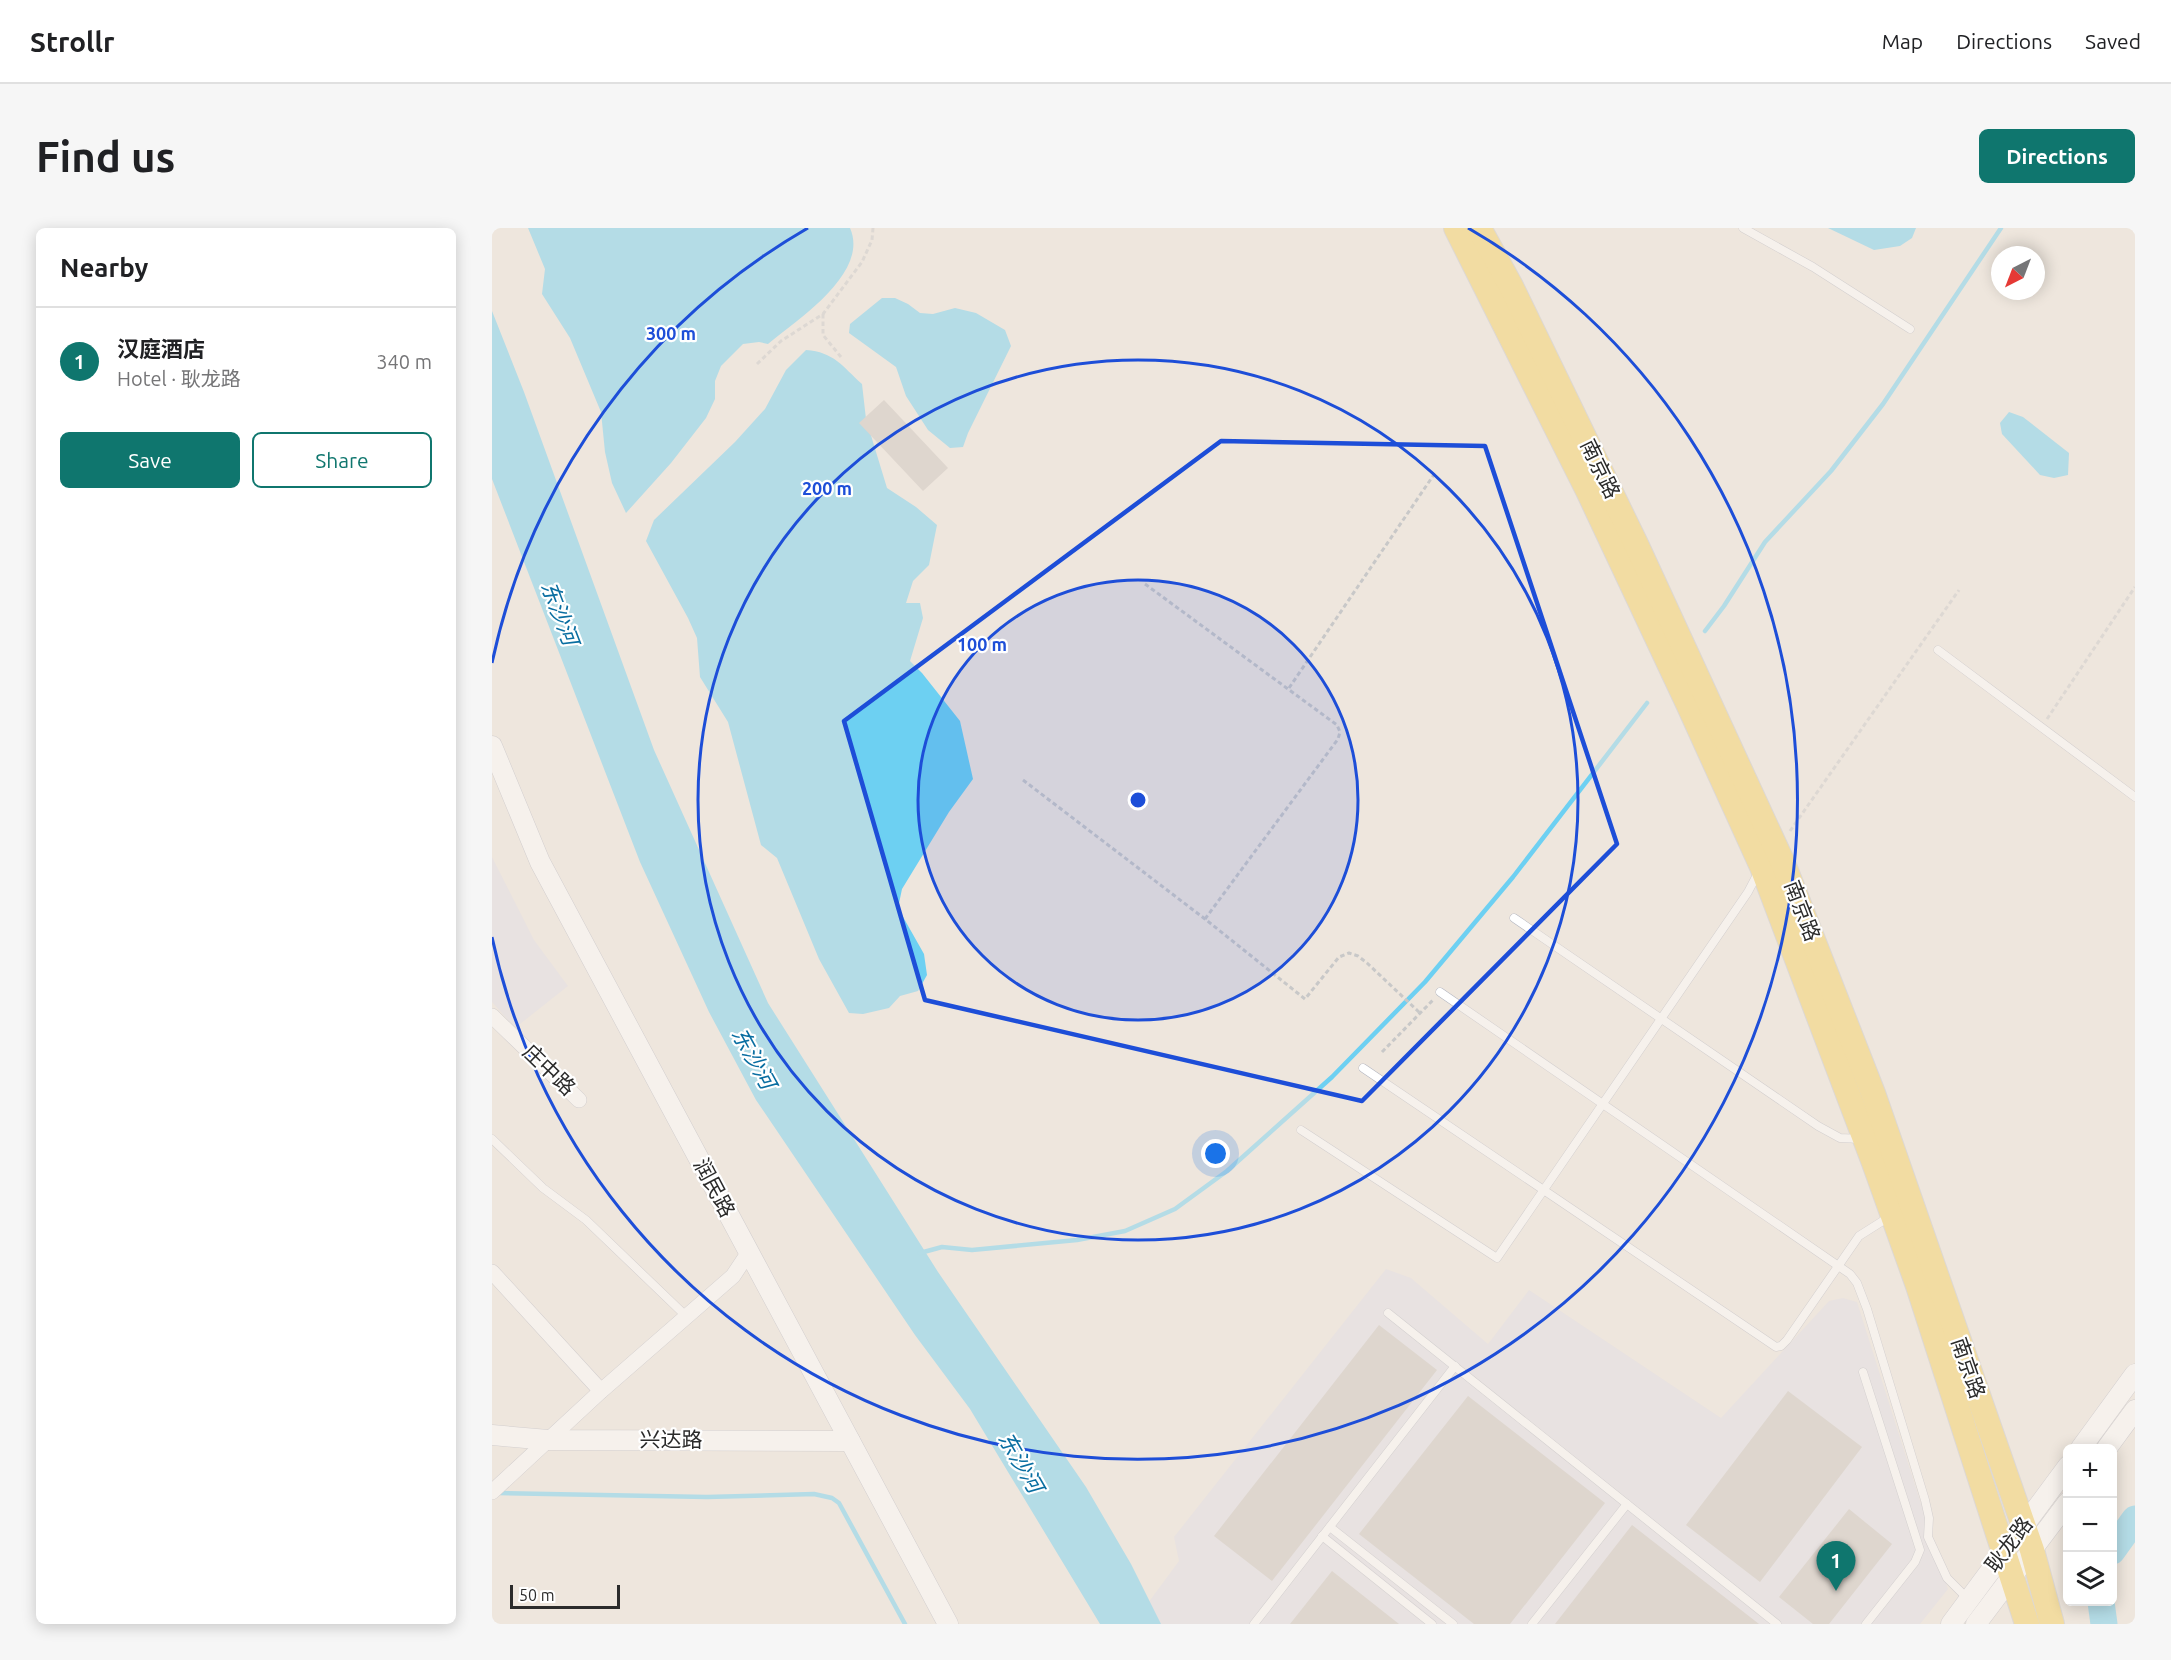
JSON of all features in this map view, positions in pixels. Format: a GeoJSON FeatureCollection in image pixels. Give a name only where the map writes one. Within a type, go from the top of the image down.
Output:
{"type":"FeatureCollection","features":[{"type":"Feature","properties":{"kind":"main road","name":"南京路"},"geometry":{"type":"LineString","coordinates":[[1456,228],[1588,491],[1688,704],[1769,858],[1918,1286],[2027,1624]]}},
{"type":"Feature","properties":{"kind":"main road","name":"南京路"},"geometry":{"type":"LineString","coordinates":[[1479,228],[1511,286],[1637,546],[1769,858],[1873,1093],[2024,1526],[2052,1624]]}},
{"type":"Feature","properties":{"kind":"street","name":"润民路"},"geometry":{"type":"LineString","coordinates":[[492,746],[540,862],[948,1624]]}},
{"type":"Feature","properties":{"kind":"street","name":"庄中路"},"geometry":{"type":"LineString","coordinates":[[492,1016],[579,1100]]}},
{"type":"Feature","properties":{"kind":"street"},"geometry":{"type":"LineString","coordinates":[[492,1492],[601,1391],[733,1276],[749,1252]]}},
{"type":"Feature","properties":{"kind":"street"},"geometry":{"type":"LineString","coordinates":[[492,1272],[601,1391]]}},
{"type":"Feature","properties":{"kind":"street"},"geometry":{"type":"LineString","coordinates":[[2085,1444],[2135,1374]]}},
{"type":"Feature","properties":{"kind":"street"},"geometry":{"type":"LineString","coordinates":[[2110,1444],[2135,1410]]}},
{"type":"Feature","properties":{"kind":"street","name":"兴达路"},"geometry":{"type":"LineString","coordinates":[[492,1435],[548,1440],[850,1441]]}},
{"type":"Feature","properties":{"kind":"street","name":"耿龙路"},"geometry":{"type":"LineString","coordinates":[[1951,1624],[2063,1472]]}},
{"type":"Feature","properties":{"kind":"street","name":"耿龙路"},"geometry":{"type":"LineString","coordinates":[[1976,1624],[2063,1507]]}},
{"type":"Feature","properties":{"kind":"lane"},"geometry":{"type":"LineString","coordinates":[[1743,228],[1813,267],[1910,329]]}},
{"type":"Feature","properties":{"kind":"lane"},"geometry":{"type":"LineString","coordinates":[[1938,650],[2135,797]]}},
{"type":"Feature","properties":{"kind":"lane"},"geometry":{"type":"LineString","coordinates":[[1300,1130],[1497,1258],[1769,858]]}},
{"type":"Feature","properties":{"kind":"lane"},"geometry":{"type":"LineString","coordinates":[[1514,918],[1818,1126],[1840,1138],[1865,1139]]}},
{"type":"Feature","properties":{"kind":"lane"},"geometry":{"type":"LineString","coordinates":[[1440,992],[1850,1274],[1857,1283],[1867,1309],[1925,1500],[1929,1518],[1928,1537],[1947,1578],[1969,1600]]}},
{"type":"Feature","properties":{"kind":"lane"},"geometry":{"type":"LineString","coordinates":[[1363,1068],[1776,1347],[1781,1346],[1787,1340],[1859,1236],[1893,1215]]}},
{"type":"Feature","properties":{"kind":"lane"},"geometry":{"type":"LineString","coordinates":[[492,1139],[543,1188],[586,1220],[687,1317]]}},
{"type":"Feature","properties":{"kind":"lane"},"geometry":{"type":"LineString","coordinates":[[1388,1313],[1778,1624]]}},
{"type":"Feature","properties":{"kind":"lane"},"geometry":{"type":"LineString","coordinates":[[1254,1624],[1455,1366]]}},
{"type":"Feature","properties":{"kind":"lane"},"geometry":{"type":"LineString","coordinates":[[1863,1372],[1920,1550],[1915,1562],[1866,1624]]}},
{"type":"Feature","properties":{"kind":"lane"},"geometry":{"type":"LineString","coordinates":[[1532,1624],[1627,1504]]}},
{"type":"Feature","properties":{"kind":"lane"},"geometry":{"type":"LineString","coordinates":[[1330,1527],[1453,1624]]}},
{"type":"Feature","properties":{"kind":"lane"},"geometry":{"type":"LineString","coordinates":[[1322,1536],[1432,1624]]}},
{"type":"Feature","properties":{"kind":"path"},"geometry":{"type":"LineString","coordinates":[[757,364],[781,341],[823,314],[862,262],[872,240],[873,228]]}},
{"type":"Feature","properties":{"kind":"path"},"geometry":{"type":"LineString","coordinates":[[823,314],[823,335],[841,357]]}},
{"type":"Feature","properties":{"kind":"path"},"geometry":{"type":"LineString","coordinates":[[1289,688],[1435,473]]}},
{"type":"Feature","properties":{"kind":"path"},"geometry":{"type":"LineString","coordinates":[[1146,584],[1289,688],[1337,725],[1340,732],[1338,739],[1205,919]]}},
{"type":"Feature","properties":{"kind":"path"},"geometry":{"type":"LineString","coordinates":[[2041,728],[2135,587]]}},
{"type":"Feature","properties":{"kind":"path"},"geometry":{"type":"LineString","coordinates":[[1769,858],[1959,590]]}},
{"type":"Feature","properties":{"kind":"path"},"geometry":{"type":"LineString","coordinates":[[1023,780],[1205,919],[1305,999],[1339,957],[1349,953],[1367,963],[1420,1013]]}},
{"type":"Feature","properties":{"kind":"path"},"geometry":{"type":"LineString","coordinates":[[1382,1052],[1440,992]]}},
{"type":"Feature","properties":{"kind":"highlighted area"},"geometry":{"type":"Polygon","coordinates":[[[1221,441],[1485,446],[1617,844],[1362,1101],[925,1000],[844,721],[1221,441]]]}},
{"type":"Feature","properties":{"kind":"shaded area"},"geometry":{"type":"Polygon","coordinates":[[[492,857],[534,940],[568,986],[515,1028],[492,1002],[492,857]]]}},
{"type":"Feature","properties":{"kind":"shaded area"},"geometry":{"type":"Polygon","coordinates":[[[1386,1269],[1411,1278],[1488,1344],[1529,1290],[1721,1418],[1829,1301],[1843,1298],[1857,1302],[1948,1589],[1920,1624],[1152,1624],[1145,1607],[1179,1561],[1174,1537],[1386,1269]]]}},
{"type":"Feature","properties":{"kind":"water"},"geometry":{"type":"Polygon","coordinates":[[[528,228],[850,228],[853,245],[850,262],[840,278],[812,309],[768,344],[759,342],[743,344],[721,366],[715,381],[715,399],[706,418],[671,463],[626,513],[612,483],[605,452],[601,412],[570,338],[542,294],[545,269],[528,228]]]}},
{"type":"Feature","properties":{"kind":"water"},"geometry":{"type":"Polygon","coordinates":[[[1828,228],[1916,228],[1912,238],[1900,246],[1874,250],[1828,228]]]}},
{"type":"Feature","properties":{"kind":"water"},"geometry":{"type":"Polygon","coordinates":[[[882,298],[895,298],[920,313],[933,314],[955,308],[976,313],[1005,330],[1011,346],[963,447],[950,448],[928,430],[906,396],[896,367],[849,333],[850,324],[882,298]]]}},
{"type":"Feature","properties":{"kind":"water","name":"东沙河"},"geometry":{"type":"Polygon","coordinates":[[[492,311],[524,392],[654,750],[768,1003],[938,1272],[1086,1487],[1131,1564],[1161,1624],[1100,1624],[970,1409],[915,1335],[756,1100],[709,1012],[640,862],[492,479],[492,311]]]}},
{"type":"Feature","properties":{"kind":"water"},"geometry":{"type":"Polygon","coordinates":[[[806,350],[831,357],[862,384],[866,419],[887,488],[916,507],[937,525],[929,565],[913,581],[906,603],[920,603],[923,618],[910,661],[960,721],[973,779],[949,812],[902,889],[898,908],[924,954],[927,975],[918,991],[900,996],[889,1008],[863,1014],[849,1013],[819,959],[777,858],[761,845],[728,722],[700,677],[697,638],[646,541],[654,520],[735,442],[765,409],[786,370],[806,350]]]}},
{"type":"Feature","properties":{"kind":"water"},"geometry":{"type":"Polygon","coordinates":[[[2009,412],[2023,417],[2069,453],[2068,475],[2054,478],[2040,475],[2002,434],[2000,423],[2009,412]]]}},
{"type":"Feature","properties":{"kind":"building"},"geometry":{"type":"Polygon","coordinates":[[[884,400],[948,468],[923,491],[859,423],[884,400]]]}},
{"type":"Feature","properties":{"kind":"building"},"geometry":{"type":"Polygon","coordinates":[[[1379,1325],[1437,1370],[1272,1581],[1214,1536],[1379,1325]]]}},
{"type":"Feature","properties":{"kind":"building"},"geometry":{"type":"Polygon","coordinates":[[[1788,1391],[1862,1447],[1760,1582],[1686,1525],[1788,1391]]]}},
{"type":"Feature","properties":{"kind":"building"},"geometry":{"type":"Polygon","coordinates":[[[1468,1396],[1605,1503],[1510,1624],[1474,1624],[1359,1534],[1468,1396]]]}},
{"type":"Feature","properties":{"kind":"building"},"geometry":{"type":"Polygon","coordinates":[[[1849,1509],[1892,1544],[1829,1624],[1813,1624],[1779,1597],[1849,1509]]]}},
{"type":"Feature","properties":{"kind":"building"},"geometry":{"type":"Polygon","coordinates":[[[1632,1525],[1759,1624],[1555,1624],[1632,1525]]]}},
{"type":"Feature","properties":{"kind":"building"},"geometry":{"type":"Polygon","coordinates":[[[1332,1571],[1399,1624],[1290,1624],[1332,1571]]]}},
{"type":"Feature","properties":{"kind":"waterway"},"geometry":{"type":"LineString","coordinates":[[1705,631],[1765,542],[1831,471],[1883,404],[2001,228]]}},
{"type":"Feature","properties":{"kind":"waterway"},"geometry":{"type":"LineString","coordinates":[[920,1253],[942,1247],[972,1250],[1077,1240],[1125,1231],[1175,1209],[1227,1171],[1332,1077],[1425,982],[1513,877],[1647,703]]}},
{"type":"Feature","properties":{"kind":"waterway"},"geometry":{"type":"LineString","coordinates":[[499,1493],[707,1497],[814,1494],[832,1498],[839,1503],[905,1624]]}},
{"type":"Feature","properties":{"kind":"waterway"},"geometry":{"type":"LineString","coordinates":[[2117,1544],[2135,1519]]}},
{"type":"Feature","properties":{"kind":"waterway"},"geometry":{"type":"LineString","coordinates":[[2102,1606],[2104,1624]]}},
{"type":"Feature","properties":{"kind":"place","name":"汉庭酒店"},"geometry":{"type":"Point","coordinates":[1836,1591]}}]}
